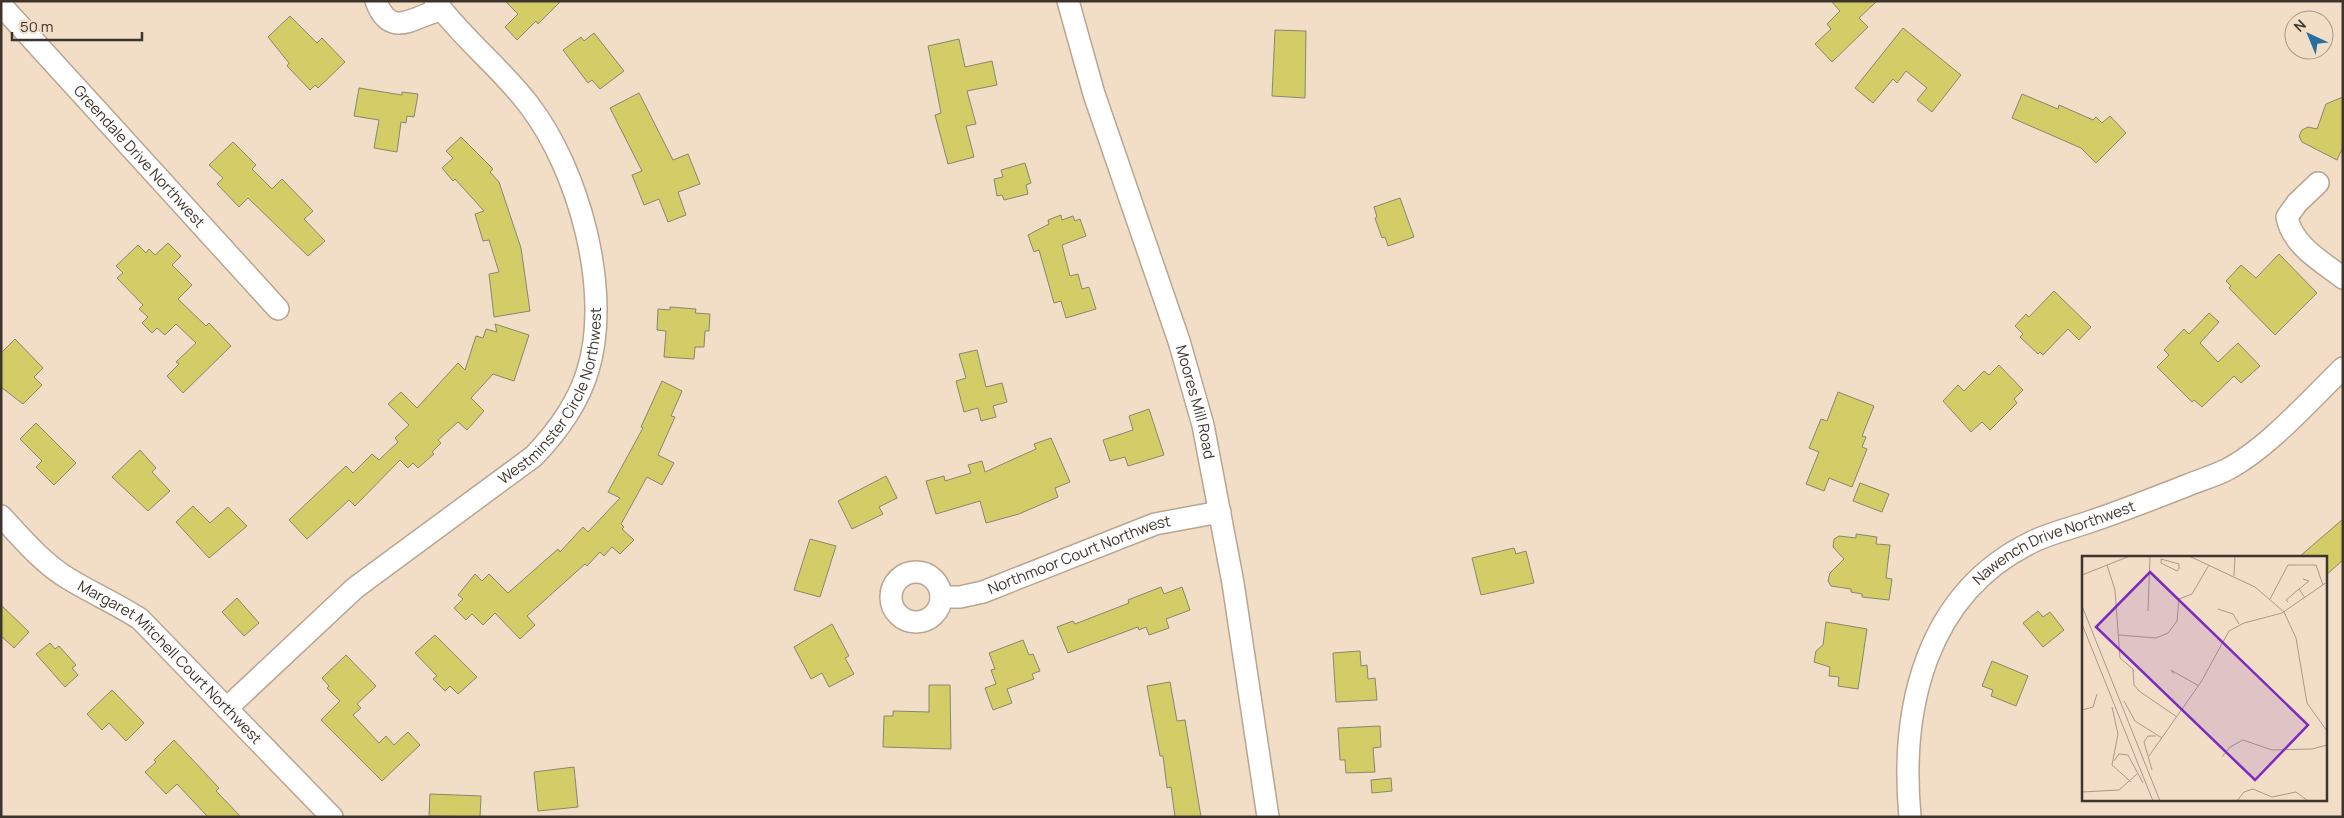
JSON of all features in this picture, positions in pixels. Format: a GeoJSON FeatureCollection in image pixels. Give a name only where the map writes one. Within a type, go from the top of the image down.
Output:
{"type":"FeatureCollection","features":[{"type":"Feature","properties":{"kind":"street"},"geometry":{"type":"LineString","coordinates":[[376,1],[385,17],[399,24],[411,23],[439,6]]}},
{"type":"Feature","properties":{"kind":"street","name":"Moores Mill Road"},"geometry":{"type":"LineString","coordinates":[[1068,1],[1094,94],[1191,380],[1220,512],[1268,817]]}},
{"type":"Feature","properties":{"kind":"street","name":"Greendale Drive Northwest"},"geometry":{"type":"LineString","coordinates":[[1,5],[278,309]]}},
{"type":"Feature","properties":{"kind":"street","name":"Westminster Circle Northwest"},"geometry":{"type":"LineString","coordinates":[[227,708],[356,588],[534,456],[553,436],[568,415],[588,369],[596,330],[595,293],[584,225],[569,176],[552,139],[529,105],[439,6]]}},
{"type":"Feature","properties":{"kind":"street"},"geometry":{"type":"LineString","coordinates":[[2318,183],[2286,217],[2289,230],[2302,246],[2343,278]]}},
{"type":"Feature","properties":{"kind":"street","name":"Nawench Drive Northwest"},"geometry":{"type":"LineString","coordinates":[[1910,817],[1907,762],[1916,690],[1924,662],[1938,632],[1958,601],[1972,585],[2013,553],[2032,542],[2156,498],[2227,469],[2255,450],[2343,368]]}},
{"type":"Feature","properties":{"kind":"street","name":"Northmoor Court Northwest"},"geometry":{"type":"LineString","coordinates":[[941,597],[960,597],[983,592],[1155,524],[1220,512]]}},
{"type":"Feature","properties":{"kind":"street","name":"Margaret Mitchell Court Northwest"},"geometry":{"type":"LineString","coordinates":[[1,516],[41,558],[68,579],[113,601],[140,619],[332,817]]}},
{"type":"Feature","properties":{"kind":"building"},"geometry":{"type":"Polygon","coordinates":[[[505,1],[561,1],[538,24],[536,21],[517,40],[505,27],[518,14],[505,1]]]}},
{"type":"Feature","properties":{"kind":"building"},"geometry":{"type":"Polygon","coordinates":[[[1831,1],[1877,1],[1859,18],[1868,27],[1832,62],[1815,44],[1831,29],[1827,24],[1840,11],[1831,1]]]}},
{"type":"Feature","properties":{"kind":"building"},"geometry":{"type":"Polygon","coordinates":[[[290,16],[317,43],[322,38],[345,62],[318,88],[315,85],[310,90],[287,66],[289,63],[268,37],[290,16]]]}},
{"type":"Feature","properties":{"kind":"building"},"geometry":{"type":"Polygon","coordinates":[[[1903,28],[1961,75],[1932,112],[1917,100],[1927,88],[1906,71],[1897,83],[1893,79],[1873,103],[1855,88],[1903,28]]]}},
{"type":"Feature","properties":{"kind":"building"},"geometry":{"type":"Polygon","coordinates":[[[1275,30],[1306,31],[1305,98],[1272,96],[1275,30]]]}},
{"type":"Feature","properties":{"kind":"building"},"geometry":{"type":"Polygon","coordinates":[[[594,33],[624,71],[600,89],[592,80],[588,83],[563,50],[581,37],[584,41],[594,33]]]}},
{"type":"Feature","properties":{"kind":"building"},"geometry":{"type":"Polygon","coordinates":[[[959,39],[965,67],[992,61],[997,85],[967,91],[976,124],[966,126],[974,157],[948,164],[935,115],[941,113],[928,46],[959,39]]]}},
{"type":"Feature","properties":{"kind":"building"},"geometry":{"type":"Polygon","coordinates":[[[359,88],[402,95],[402,92],[418,94],[414,117],[407,116],[406,123],[401,122],[397,152],[374,148],[379,120],[354,116],[359,88]]]}},
{"type":"Feature","properties":{"kind":"building"},"geometry":{"type":"Polygon","coordinates":[[[639,93],[673,160],[688,154],[700,184],[678,192],[686,215],[668,222],[659,199],[644,205],[632,175],[642,171],[610,108],[639,93]]]}},
{"type":"Feature","properties":{"kind":"building"},"geometry":{"type":"Polygon","coordinates":[[[2022,94],[2058,109],[2059,105],[2093,120],[2096,117],[2102,123],[2110,116],[2126,133],[2096,163],[2081,148],[2012,118],[2022,94]]]}},
{"type":"Feature","properties":{"kind":"building"},"geometry":{"type":"Polygon","coordinates":[[[2343,97],[2343,147],[2337,160],[2302,142],[2299,136],[2302,130],[2308,127],[2317,129],[2326,104],[2343,97]]]}},
{"type":"Feature","properties":{"kind":"building"},"geometry":{"type":"Polygon","coordinates":[[[461,137],[493,169],[490,172],[499,182],[521,248],[530,311],[494,317],[489,274],[499,272],[489,240],[483,241],[475,214],[484,211],[455,179],[453,181],[442,168],[453,158],[446,151],[461,137]]]}},
{"type":"Feature","properties":{"kind":"building"},"geometry":{"type":"Polygon","coordinates":[[[233,142],[256,165],[252,169],[272,189],[282,179],[313,211],[304,219],[325,241],[308,256],[248,198],[239,207],[217,184],[223,178],[209,165],[233,142]]]}},
{"type":"Feature","properties":{"kind":"building"},"geometry":{"type":"Polygon","coordinates":[[[1025,163],[1031,183],[1026,185],[1028,194],[1004,200],[1002,195],[997,196],[994,179],[1003,177],[1001,170],[1025,163]]]}},
{"type":"Feature","properties":{"kind":"building"},"geometry":{"type":"Polygon","coordinates":[[[1400,198],[1414,237],[1388,246],[1385,237],[1382,238],[1375,218],[1377,217],[1374,207],[1400,198]]]}},
{"type":"Feature","properties":{"kind":"building"},"geometry":{"type":"Polygon","coordinates":[[[1061,215],[1062,220],[1073,216],[1075,221],[1080,219],[1086,236],[1062,245],[1070,276],[1078,274],[1082,289],[1089,287],[1096,309],[1066,318],[1061,301],[1054,303],[1039,250],[1034,252],[1028,235],[1049,224],[1048,220],[1061,215]]]}},
{"type":"Feature","properties":{"kind":"building"},"geometry":{"type":"Polygon","coordinates":[[[168,243],[181,256],[172,265],[192,285],[178,299],[206,326],[209,323],[231,346],[183,393],[167,376],[179,364],[176,362],[196,343],[176,324],[165,335],[157,328],[152,333],[142,323],[148,317],[139,309],[143,305],[117,278],[123,273],[116,266],[138,245],[146,253],[149,249],[155,255],[168,243]]]}},
{"type":"Feature","properties":{"kind":"building"},"geometry":{"type":"Polygon","coordinates":[[[2279,254],[2317,293],[2275,335],[2229,288],[2231,286],[2226,281],[2241,265],[2256,278],[2279,254]]]}},
{"type":"Feature","properties":{"kind":"building"},"geometry":{"type":"Polygon","coordinates":[[[2054,291],[2091,327],[2079,340],[2068,329],[2043,355],[2040,352],[2038,354],[2020,337],[2023,334],[2015,326],[2026,314],[2029,317],[2054,291]]]}},
{"type":"Feature","properties":{"kind":"building"},"geometry":{"type":"Polygon","coordinates":[[[670,307],[696,309],[695,313],[710,314],[709,331],[705,331],[704,347],[695,347],[694,359],[664,357],[666,331],[657,330],[658,309],[670,310],[670,307]]]}},
{"type":"Feature","properties":{"kind":"building"},"geometry":{"type":"Polygon","coordinates":[[[2209,313],[2219,322],[2200,343],[2218,362],[2238,343],[2260,366],[2241,383],[2234,376],[2202,407],[2194,400],[2192,402],[2157,367],[2169,355],[2164,350],[2184,329],[2189,334],[2209,313]]]}},
{"type":"Feature","properties":{"kind":"building"},"geometry":{"type":"Polygon","coordinates":[[[495,324],[529,335],[514,381],[493,374],[471,398],[484,411],[467,430],[458,422],[438,440],[441,443],[432,452],[434,454],[418,468],[413,463],[408,468],[400,460],[355,506],[349,500],[307,539],[289,520],[346,466],[353,473],[372,454],[379,460],[398,442],[395,438],[409,425],[388,404],[401,392],[417,408],[458,363],[465,370],[476,336],[483,338],[486,329],[497,332],[495,324]]]}},
{"type":"Feature","properties":{"kind":"building"},"geometry":{"type":"Polygon","coordinates":[[[15,339],[43,368],[34,377],[42,385],[23,404],[1,387],[1,353],[15,339]]]}},
{"type":"Feature","properties":{"kind":"building"},"geometry":{"type":"Polygon","coordinates":[[[977,350],[986,387],[1002,383],[1007,402],[993,406],[996,417],[981,421],[978,408],[964,412],[956,381],[966,378],[959,354],[977,350]]]}},
{"type":"Feature","properties":{"kind":"building"},"geometry":{"type":"Polygon","coordinates":[[[1999,365],[2023,390],[2014,399],[2017,403],[1990,430],[1982,422],[1971,432],[1943,401],[1958,385],[1964,391],[1984,371],[1989,375],[1999,365]]]}},
{"type":"Feature","properties":{"kind":"building"},"geometry":{"type":"Polygon","coordinates":[[[662,381],[682,391],[671,416],[675,417],[658,455],[674,463],[662,485],[647,477],[621,524],[624,527],[622,529],[634,540],[620,554],[612,547],[604,556],[600,552],[587,566],[585,564],[527,616],[535,625],[520,639],[495,613],[483,625],[472,614],[466,620],[454,608],[463,599],[458,595],[475,574],[482,581],[489,574],[508,593],[558,549],[560,552],[583,527],[588,532],[620,498],[608,492],[643,428],[641,427],[662,381]]]}},
{"type":"Feature","properties":{"kind":"building"},"geometry":{"type":"Polygon","coordinates":[[[1838,392],[1874,406],[1862,436],[1866,437],[1862,447],[1867,449],[1852,487],[1829,478],[1824,491],[1806,484],[1819,452],[1809,448],[1821,419],[1827,421],[1838,392]]]}},
{"type":"Feature","properties":{"kind":"building"},"geometry":{"type":"Polygon","coordinates":[[[1149,409],[1164,455],[1128,466],[1125,457],[1110,461],[1103,440],[1133,430],[1129,416],[1149,409]]]}},
{"type":"Feature","properties":{"kind":"building"},"geometry":{"type":"Polygon","coordinates":[[[36,423],[76,463],[54,485],[36,467],[42,461],[20,439],[36,423]]]}},
{"type":"Feature","properties":{"kind":"building"},"geometry":{"type":"Polygon","coordinates":[[[1051,438],[1070,482],[1055,488],[1058,497],[1019,514],[986,523],[980,501],[936,514],[926,481],[944,476],[945,481],[971,473],[968,465],[982,461],[985,472],[1036,449],[1034,444],[1051,438]]]}},
{"type":"Feature","properties":{"kind":"building"},"geometry":{"type":"Polygon","coordinates":[[[140,450],[156,468],[152,472],[170,491],[148,511],[112,477],[140,450]]]}},
{"type":"Feature","properties":{"kind":"building"},"geometry":{"type":"Polygon","coordinates":[[[886,476],[897,498],[879,507],[883,514],[852,529],[838,501],[886,476]]]}},
{"type":"Feature","properties":{"kind":"building"},"geometry":{"type":"Polygon","coordinates":[[[1860,483],[1889,494],[1882,512],[1853,501],[1860,483]]]}},
{"type":"Feature","properties":{"kind":"building"},"geometry":{"type":"Polygon","coordinates":[[[193,506],[210,523],[228,507],[247,526],[209,558],[176,522],[193,506]]]}},
{"type":"Feature","properties":{"kind":"building"},"geometry":{"type":"Polygon","coordinates":[[[2343,519],[2343,560],[2326,575],[2326,556],[2300,556],[2343,519]]]}},
{"type":"Feature","properties":{"kind":"building"},"geometry":{"type":"Polygon","coordinates":[[[1856,534],[1877,537],[1876,544],[1890,545],[1886,578],[1892,579],[1889,600],[1862,597],[1862,594],[1851,592],[1851,589],[1831,586],[1828,581],[1830,573],[1844,559],[1833,547],[1834,539],[1839,536],[1856,538],[1856,534]]]}},
{"type":"Feature","properties":{"kind":"building"},"geometry":{"type":"Polygon","coordinates":[[[810,539],[836,546],[820,597],[794,590],[810,539]]]}},
{"type":"Feature","properties":{"kind":"building"},"geometry":{"type":"Polygon","coordinates":[[[1514,548],[1516,554],[1526,551],[1534,583],[1481,595],[1472,558],[1514,548]]]}},
{"type":"Feature","properties":{"kind":"building"},"geometry":{"type":"Polygon","coordinates":[[[1161,587],[1164,594],[1182,587],[1190,610],[1166,619],[1169,628],[1149,635],[1146,627],[1139,630],[1138,627],[1068,653],[1057,627],[1073,621],[1075,624],[1129,603],[1128,600],[1161,587]]]}},
{"type":"Feature","properties":{"kind":"building"},"geometry":{"type":"Polygon","coordinates":[[[237,598],[259,623],[244,636],[222,612],[237,598]]]}},
{"type":"Feature","properties":{"kind":"building"},"geometry":{"type":"Polygon","coordinates":[[[1,605],[29,632],[14,648],[1,636],[1,605]]]}},
{"type":"Feature","properties":{"kind":"building"},"geometry":{"type":"Polygon","coordinates":[[[2038,611],[2043,617],[2050,612],[2064,630],[2043,647],[2023,623],[2038,611]]]}},
{"type":"Feature","properties":{"kind":"building"},"geometry":{"type":"Polygon","coordinates":[[[1826,622],[1867,629],[1858,689],[1838,686],[1839,677],[1829,676],[1830,667],[1814,662],[1816,651],[1823,645],[1826,622]]]}},
{"type":"Feature","properties":{"kind":"building"},"geometry":{"type":"Polygon","coordinates":[[[832,624],[849,656],[845,658],[854,674],[829,687],[822,673],[811,679],[794,647],[832,624]]]}},
{"type":"Feature","properties":{"kind":"building"},"geometry":{"type":"Polygon","coordinates":[[[435,635],[477,677],[458,694],[450,686],[445,691],[433,679],[437,676],[415,653],[435,635]]]}},
{"type":"Feature","properties":{"kind":"building"},"geometry":{"type":"Polygon","coordinates":[[[1023,640],[1029,655],[1033,654],[1040,671],[1032,674],[1034,679],[1007,689],[1012,703],[993,710],[985,688],[996,684],[991,670],[995,669],[989,653],[1023,640]]]}},
{"type":"Feature","properties":{"kind":"building"},"geometry":{"type":"Polygon","coordinates":[[[50,643],[55,649],[59,646],[76,665],[72,668],[78,675],[65,687],[36,654],[50,643]]]}},
{"type":"Feature","properties":{"kind":"building"},"geometry":{"type":"Polygon","coordinates":[[[1360,651],[1361,666],[1367,665],[1368,679],[1375,678],[1377,700],[1336,702],[1333,653],[1360,651]]]}},
{"type":"Feature","properties":{"kind":"building"},"geometry":{"type":"Polygon","coordinates":[[[346,655],[376,686],[357,704],[361,708],[353,715],[379,743],[386,736],[394,745],[408,732],[420,745],[382,781],[321,720],[340,701],[327,688],[329,686],[322,678],[346,655]]]}},
{"type":"Feature","properties":{"kind":"building"},"geometry":{"type":"Polygon","coordinates":[[[1992,661],[2028,676],[2016,706],[1991,696],[1993,690],[1982,686],[1992,661]]]}},
{"type":"Feature","properties":{"kind":"building"},"geometry":{"type":"Polygon","coordinates":[[[1170,682],[1177,721],[1185,720],[1201,817],[1175,817],[1171,787],[1167,788],[1163,756],[1160,756],[1147,686],[1170,682]]]}},
{"type":"Feature","properties":{"kind":"building"},"geometry":{"type":"Polygon","coordinates":[[[929,685],[950,685],[951,749],[883,747],[884,716],[893,716],[893,711],[929,712],[929,685]]]}},
{"type":"Feature","properties":{"kind":"building"},"geometry":{"type":"Polygon","coordinates":[[[112,690],[144,723],[126,741],[109,723],[102,730],[87,714],[112,690]]]}},
{"type":"Feature","properties":{"kind":"building"},"geometry":{"type":"Polygon","coordinates":[[[1380,726],[1381,747],[1373,748],[1375,772],[1346,773],[1345,760],[1340,760],[1338,728],[1380,726]]]}},
{"type":"Feature","properties":{"kind":"building"},"geometry":{"type":"Polygon","coordinates":[[[174,740],[219,788],[216,791],[241,817],[208,817],[177,784],[166,794],[145,772],[174,740]]]}},
{"type":"Feature","properties":{"kind":"building"},"geometry":{"type":"Polygon","coordinates":[[[574,767],[578,807],[538,811],[534,772],[574,767]]]}},
{"type":"Feature","properties":{"kind":"building"},"geometry":{"type":"Polygon","coordinates":[[[1391,778],[1392,791],[1372,793],[1371,780],[1391,778]]]}},
{"type":"Feature","properties":{"kind":"building"},"geometry":{"type":"Polygon","coordinates":[[[430,794],[481,796],[480,817],[429,816],[430,794]]]}}]}
